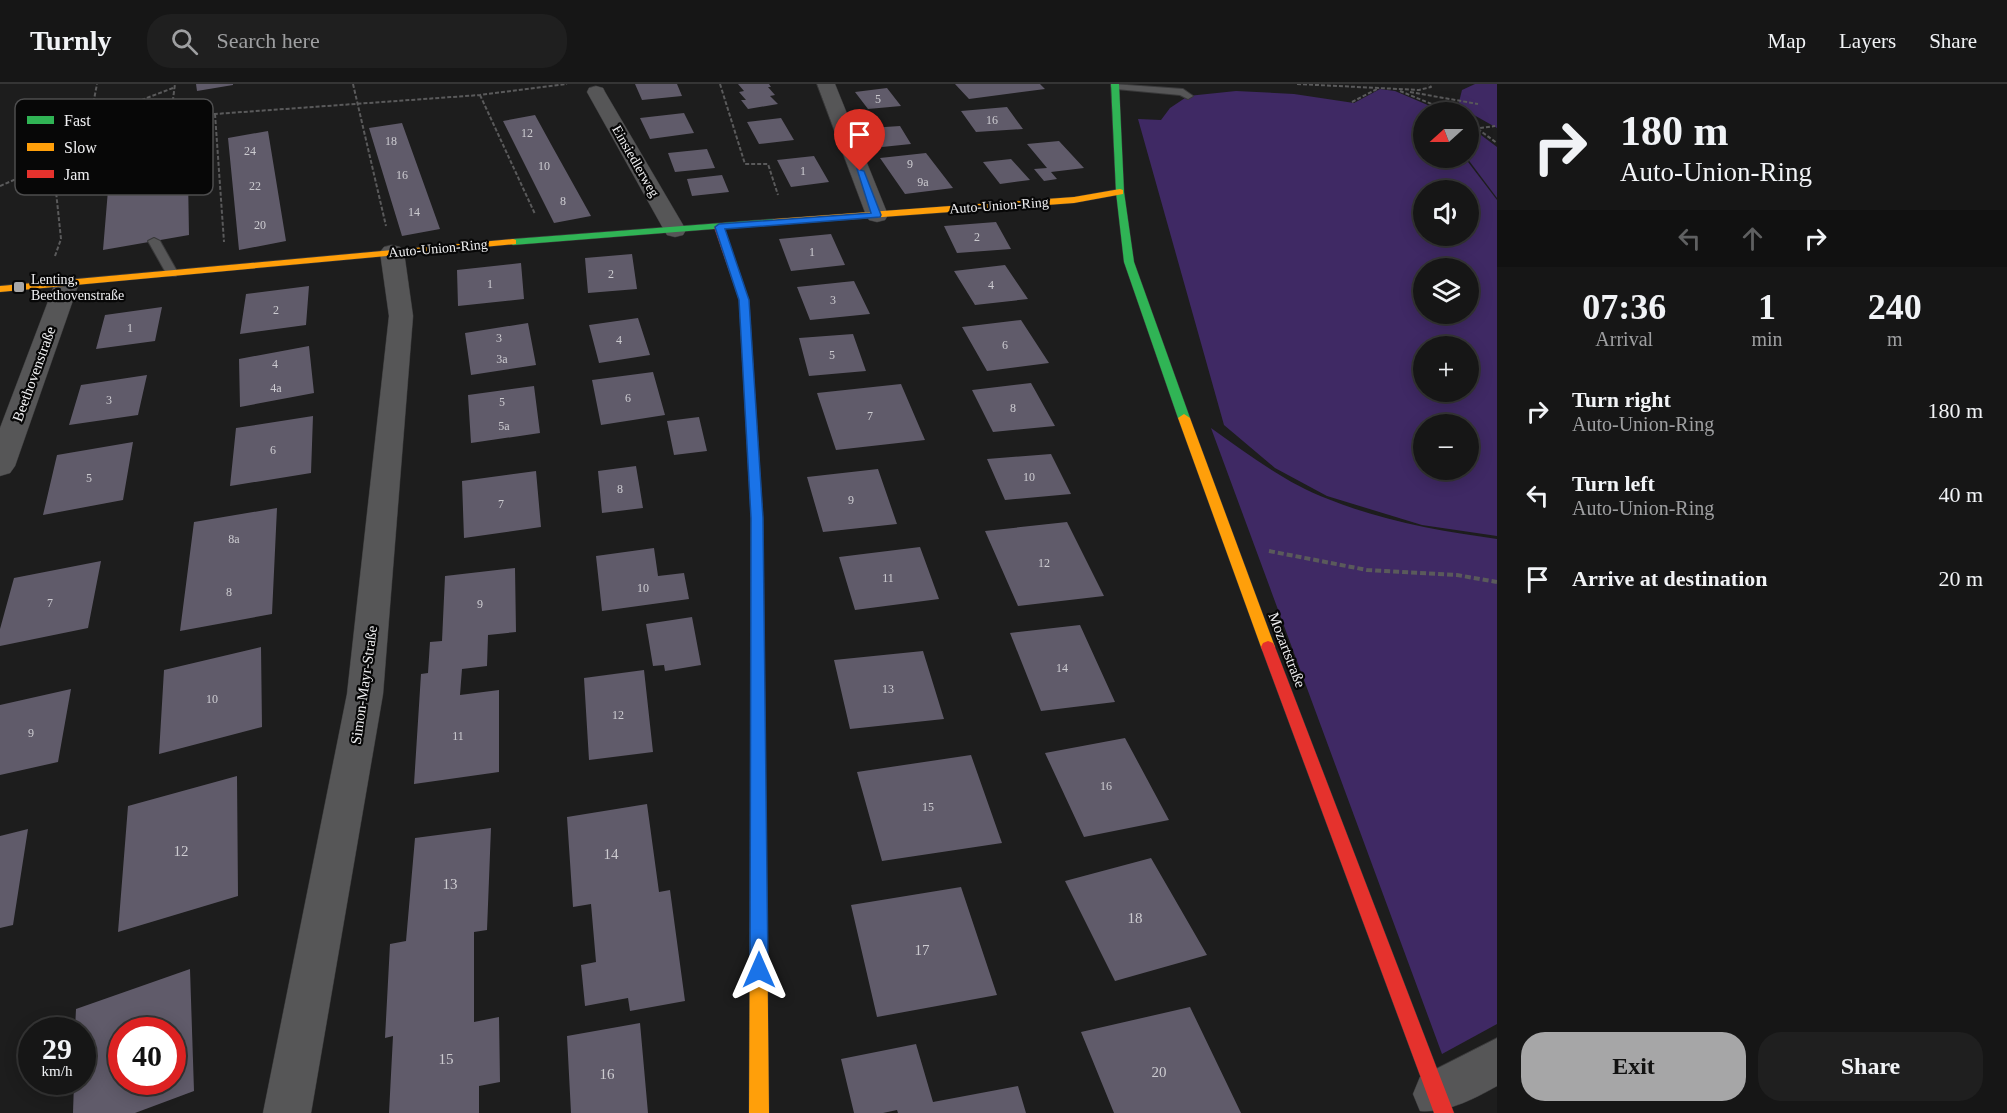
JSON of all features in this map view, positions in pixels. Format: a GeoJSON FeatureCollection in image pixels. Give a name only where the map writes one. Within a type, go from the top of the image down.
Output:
{"type":"FeatureCollection","features":[{"type":"Feature","properties":{"kind":"street"},"geometry":{"type":"LineString","coordinates":[[826,84],[877,215]]}},
{"type":"Feature","properties":{"kind":"street","name":"Mozartstraße"},"geometry":{"type":"LineString","coordinates":[[1115,85],[1120,192],[1129,262],[1229,543],[1441,1104]]}},
{"type":"Feature","properties":{"kind":"street","name":"Einsiedlerweg"},"geometry":{"type":"LineString","coordinates":[[596,92],[675,230]]}},
{"type":"Feature","properties":{"kind":"street","name":"Auto-Union-Ring"},"geometry":{"type":"LineString","coordinates":[[0,289],[547,239],[1074,200],[1120,192]]}},
{"type":"Feature","properties":{"kind":"street"},"geometry":{"type":"LineString","coordinates":[[719,227],[744,300],[757,518],[759,1113]]}},
{"type":"Feature","properties":{"kind":"street","name":"Simon-Mayr-Straße"},"geometry":{"type":"LineString","coordinates":[[287,1113],[365,694],[401,316],[392,252]]}},
{"type":"Feature","properties":{"kind":"street","name":"Beethovenstraße"},"geometry":{"type":"LineString","coordinates":[[0,466],[56,284]]}},
{"type":"Feature","properties":{"kind":"street"},"geometry":{"type":"LineString","coordinates":[[1441,1104],[1497,1061]]}},
{"type":"Feature","properties":{"kind":"lane"},"geometry":{"type":"LineString","coordinates":[[1115,85],[1183,92],[1188,96]]}},
{"type":"Feature","properties":{"kind":"lane"},"geometry":{"type":"LineString","coordinates":[[154,241],[172,273]]}},
{"type":"Feature","properties":{"kind":"path"},"geometry":{"type":"LineString","coordinates":[[94,99],[97,84]]}},
{"type":"Feature","properties":{"kind":"path"},"geometry":{"type":"LineString","coordinates":[[144,99],[173,88],[176,84]]}},
{"type":"Feature","properties":{"kind":"path"},"geometry":{"type":"LineString","coordinates":[[353,84],[392,252]]}},
{"type":"Feature","properties":{"kind":"path"},"geometry":{"type":"LineString","coordinates":[[225,268],[216,114],[480,95],[567,84]]}},
{"type":"Feature","properties":{"kind":"path"},"geometry":{"type":"LineString","coordinates":[[720,84],[745,164],[768,164],[786,222]]}},
{"type":"Feature","properties":{"kind":"path"},"geometry":{"type":"LineString","coordinates":[[1297,84],[1395,89],[1429,89],[1431,87],[1429,84]]}},
{"type":"Feature","properties":{"kind":"path"},"geometry":{"type":"LineString","coordinates":[[172,99],[173,88]]}},
{"type":"Feature","properties":{"kind":"path"},"geometry":{"type":"LineString","coordinates":[[1352,102],[1380,88]]}},
{"type":"Feature","properties":{"kind":"path"},"geometry":{"type":"LineString","coordinates":[[1395,89],[1467,102]]}},
{"type":"Feature","properties":{"kind":"path"},"geometry":{"type":"LineString","coordinates":[[1395,89],[1427,102]]}},
{"type":"Feature","properties":{"kind":"path"},"geometry":{"type":"LineString","coordinates":[[480,95],[547,239]]}},
{"type":"Feature","properties":{"kind":"path"},"geometry":{"type":"LineString","coordinates":[[1479,128],[1495,126]]}},
{"type":"Feature","properties":{"kind":"path"},"geometry":{"type":"LineString","coordinates":[[1479,128],[1497,143]]}},
{"type":"Feature","properties":{"kind":"path"},"geometry":{"type":"LineString","coordinates":[[0,186],[15,179]]}},
{"type":"Feature","properties":{"kind":"path"},"geometry":{"type":"LineString","coordinates":[[56,195],[61,239],[56,284]]}},
{"type":"Feature","properties":{"kind":"path"},"geometry":{"type":"LineString","coordinates":[[1229,543],[1367,570],[1457,576],[1497,582]]}},
{"type":"Feature","properties":{"kind":"shaded area"},"geometry":{"type":"Polygon","coordinates":[[[1475,84],[1497,84],[1497,128],[1479,118],[1479,102],[1459,102],[1462,90],[1475,84]]]}},
{"type":"Feature","properties":{"kind":"shaded area"},"geometry":{"type":"Polygon","coordinates":[[[1380,89],[1395,91],[1421,102],[1413,102],[1413,168],[1473,168],[1497,200],[1497,536],[1422,525],[1327,496],[1275,468],[1224,425],[1138,119],[1161,120],[1170,108],[1188,96],[1236,91],[1294,94],[1354,103],[1380,89]]]}},
{"type":"Feature","properties":{"kind":"shaded area"},"geometry":{"type":"Polygon","coordinates":[[[1479,134],[1497,147],[1497,198],[1474,168],[1479,168],[1479,134]]]}},
{"type":"Feature","properties":{"kind":"shaded area"},"geometry":{"type":"Polygon","coordinates":[[[1211,428],[1253,458],[1297,485],[1348,507],[1411,524],[1497,539],[1497,1024],[1442,1054],[1211,428]]]}},
{"type":"Feature","properties":{"kind":"building"},"geometry":{"type":"Polygon","coordinates":[[[196,84],[233,84],[233,85],[197,91],[196,84]]]}},
{"type":"Feature","properties":{"kind":"building"},"geometry":{"type":"Polygon","coordinates":[[[635,84],[677,84],[682,96],[642,100],[635,84]]]}},
{"type":"Feature","properties":{"kind":"building"},"geometry":{"type":"Polygon","coordinates":[[[738,84],[769,84],[771,87],[768,87],[775,95],[770,96],[778,104],[748,109],[741,100],[746,100],[739,92],[744,91],[738,84]]]}},
{"type":"Feature","properties":{"kind":"building"},"geometry":{"type":"Polygon","coordinates":[[[955,84],[1040,84],[1045,89],[969,99],[955,84]]]}},
{"type":"Feature","properties":{"kind":"building"},"geometry":{"type":"Polygon","coordinates":[[[887,88],[901,106],[868,109],[855,92],[887,88]]]}},
{"type":"Feature","properties":{"kind":"building"},"geometry":{"type":"Polygon","coordinates":[[[1007,107],[1023,129],[976,132],[961,111],[1007,107]]]}},
{"type":"Feature","properties":{"kind":"building"},"geometry":{"type":"Polygon","coordinates":[[[684,113],[694,133],[650,139],[640,118],[684,113]]]}},
{"type":"Feature","properties":{"kind":"building"},"geometry":{"type":"Polygon","coordinates":[[[535,115],[591,216],[554,223],[503,121],[535,115]]]}},
{"type":"Feature","properties":{"kind":"building"},"geometry":{"type":"Polygon","coordinates":[[[781,118],[794,140],[759,144],[747,122],[781,118]]]}},
{"type":"Feature","properties":{"kind":"building"},"geometry":{"type":"Polygon","coordinates":[[[402,123],[440,229],[402,236],[369,128],[402,123]]]}},
{"type":"Feature","properties":{"kind":"building"},"geometry":{"type":"Polygon","coordinates":[[[900,126],[911,144],[882,147],[870,128],[900,126]]]}},
{"type":"Feature","properties":{"kind":"building"},"geometry":{"type":"Polygon","coordinates":[[[268,131],[286,241],[239,250],[228,138],[268,131]]]}},
{"type":"Feature","properties":{"kind":"building"},"geometry":{"type":"Polygon","coordinates":[[[1059,141],[1084,168],[1051,172],[1057,179],[1044,181],[1034,169],[1047,168],[1027,144],[1059,141]]]}},
{"type":"Feature","properties":{"kind":"building"},"geometry":{"type":"Polygon","coordinates":[[[707,149],[715,168],[675,172],[668,153],[707,149]]]}},
{"type":"Feature","properties":{"kind":"building"},"geometry":{"type":"Polygon","coordinates":[[[926,153],[953,188],[905,194],[880,158],[926,153]]]}},
{"type":"Feature","properties":{"kind":"building"},"geometry":{"type":"Polygon","coordinates":[[[814,156],[829,182],[791,187],[777,160],[814,156]]]}},
{"type":"Feature","properties":{"kind":"building"},"geometry":{"type":"Polygon","coordinates":[[[1011,159],[1030,180],[1000,184],[983,162],[1011,159]]]}},
{"type":"Feature","properties":{"kind":"building"},"geometry":{"type":"Polygon","coordinates":[[[722,175],[729,192],[692,196],[687,179],[722,175]]]}},
{"type":"Feature","properties":{"kind":"building"},"geometry":{"type":"Polygon","coordinates":[[[108,195],[188,195],[189,235],[103,250],[108,195]]]}},
{"type":"Feature","properties":{"kind":"building"},"geometry":{"type":"Polygon","coordinates":[[[996,222],[1011,249],[957,253],[944,226],[996,222]]]}},
{"type":"Feature","properties":{"kind":"building"},"geometry":{"type":"Polygon","coordinates":[[[831,234],[845,265],[791,271],[779,239],[831,234]]]}},
{"type":"Feature","properties":{"kind":"building"},"geometry":{"type":"Polygon","coordinates":[[[632,254],[637,289],[588,293],[585,258],[632,254]]]}},
{"type":"Feature","properties":{"kind":"building"},"geometry":{"type":"Polygon","coordinates":[[[521,263],[524,299],[458,306],[457,270],[521,263]]]}},
{"type":"Feature","properties":{"kind":"building"},"geometry":{"type":"Polygon","coordinates":[[[1005,265],[1028,299],[975,305],[954,271],[1005,265]]]}},
{"type":"Feature","properties":{"kind":"building"},"geometry":{"type":"Polygon","coordinates":[[[854,281],[870,314],[810,320],[797,287],[854,281]]]}},
{"type":"Feature","properties":{"kind":"building"},"geometry":{"type":"Polygon","coordinates":[[[309,286],[306,325],[240,334],[246,294],[309,286]]]}},
{"type":"Feature","properties":{"kind":"building"},"geometry":{"type":"Polygon","coordinates":[[[162,307],[155,341],[96,349],[105,315],[162,307]]]}},
{"type":"Feature","properties":{"kind":"building"},"geometry":{"type":"Polygon","coordinates":[[[638,318],[650,355],[599,363],[589,325],[638,318]]]}},
{"type":"Feature","properties":{"kind":"building"},"geometry":{"type":"Polygon","coordinates":[[[1021,320],[1049,363],[987,371],[962,327],[1021,320]]]}},
{"type":"Feature","properties":{"kind":"building"},"geometry":{"type":"Polygon","coordinates":[[[528,323],[536,365],[471,375],[465,333],[528,323]]]}},
{"type":"Feature","properties":{"kind":"building"},"geometry":{"type":"Polygon","coordinates":[[[853,334],[866,371],[809,376],[799,338],[853,334]]]}},
{"type":"Feature","properties":{"kind":"building"},"geometry":{"type":"Polygon","coordinates":[[[309,346],[314,393],[240,407],[239,359],[309,346]]]}},
{"type":"Feature","properties":{"kind":"building"},"geometry":{"type":"Polygon","coordinates":[[[653,372],[665,415],[601,425],[592,380],[653,372]]]}},
{"type":"Feature","properties":{"kind":"building"},"geometry":{"type":"Polygon","coordinates":[[[147,375],[138,415],[69,425],[81,385],[147,375]]]}},
{"type":"Feature","properties":{"kind":"building"},"geometry":{"type":"Polygon","coordinates":[[[1031,383],[1055,426],[993,432],[972,390],[1031,383]]]}},
{"type":"Feature","properties":{"kind":"building"},"geometry":{"type":"Polygon","coordinates":[[[901,384],[925,440],[836,450],[817,393],[901,384]]]}},
{"type":"Feature","properties":{"kind":"building"},"geometry":{"type":"Polygon","coordinates":[[[534,386],[540,433],[471,443],[468,395],[534,386]]]}},
{"type":"Feature","properties":{"kind":"building"},"geometry":{"type":"Polygon","coordinates":[[[313,416],[311,473],[230,486],[236,428],[313,416]]]}},
{"type":"Feature","properties":{"kind":"building"},"geometry":{"type":"Polygon","coordinates":[[[699,417],[707,451],[674,455],[667,421],[699,417]]]}},
{"type":"Feature","properties":{"kind":"building"},"geometry":{"type":"Polygon","coordinates":[[[133,442],[123,500],[43,515],[57,455],[133,442]]]}},
{"type":"Feature","properties":{"kind":"building"},"geometry":{"type":"Polygon","coordinates":[[[1051,454],[1071,494],[1005,500],[987,459],[1051,454]]]}},
{"type":"Feature","properties":{"kind":"building"},"geometry":{"type":"Polygon","coordinates":[[[636,466],[643,508],[602,513],[598,471],[636,466]]]}},
{"type":"Feature","properties":{"kind":"building"},"geometry":{"type":"Polygon","coordinates":[[[878,469],[897,524],[823,532],[807,477],[878,469]]]}},
{"type":"Feature","properties":{"kind":"building"},"geometry":{"type":"Polygon","coordinates":[[[536,471],[541,527],[464,538],[462,481],[536,471]]]}},
{"type":"Feature","properties":{"kind":"building"},"geometry":{"type":"Polygon","coordinates":[[[277,508],[272,614],[180,631],[194,522],[277,508]]]}},
{"type":"Feature","properties":{"kind":"building"},"geometry":{"type":"Polygon","coordinates":[[[1067,522],[1104,596],[1018,606],[985,531],[1067,522]]]}},
{"type":"Feature","properties":{"kind":"building"},"geometry":{"type":"Polygon","coordinates":[[[920,547],[939,599],[855,610],[839,557],[920,547]]]}},
{"type":"Feature","properties":{"kind":"building"},"geometry":{"type":"Polygon","coordinates":[[[654,548],[658,576],[684,573],[689,599],[602,611],[596,556],[654,548]]]}},
{"type":"Feature","properties":{"kind":"building"},"geometry":{"type":"Polygon","coordinates":[[[101,561],[88,628],[0,646],[0,629],[14,578],[101,561]]]}},
{"type":"Feature","properties":{"kind":"building"},"geometry":{"type":"Polygon","coordinates":[[[515,568],[516,632],[488,635],[487,666],[462,669],[460,695],[499,690],[499,772],[414,784],[421,674],[428,673],[430,642],[442,641],[445,576],[515,568]]]}},
{"type":"Feature","properties":{"kind":"building"},"geometry":{"type":"Polygon","coordinates":[[[692,617],[701,665],[665,671],[664,665],[653,666],[646,624],[692,617]]]}},
{"type":"Feature","properties":{"kind":"building"},"geometry":{"type":"Polygon","coordinates":[[[1080,625],[1115,702],[1041,711],[1010,633],[1080,625]]]}},
{"type":"Feature","properties":{"kind":"building"},"geometry":{"type":"Polygon","coordinates":[[[261,647],[262,727],[159,754],[164,670],[261,647]]]}},
{"type":"Feature","properties":{"kind":"building"},"geometry":{"type":"Polygon","coordinates":[[[923,651],[944,719],[850,729],[834,660],[923,651]]]}},
{"type":"Feature","properties":{"kind":"building"},"geometry":{"type":"Polygon","coordinates":[[[644,670],[653,752],[589,760],[584,678],[644,670]]]}},
{"type":"Feature","properties":{"kind":"building"},"geometry":{"type":"Polygon","coordinates":[[[71,689],[58,762],[0,775],[0,705],[71,689]]]}},
{"type":"Feature","properties":{"kind":"building"},"geometry":{"type":"Polygon","coordinates":[[[1125,738],[1169,820],[1084,837],[1045,753],[1125,738]]]}},
{"type":"Feature","properties":{"kind":"building"},"geometry":{"type":"Polygon","coordinates":[[[971,755],[1002,843],[882,861],[857,772],[971,755]]]}},
{"type":"Feature","properties":{"kind":"building"},"geometry":{"type":"Polygon","coordinates":[[[237,776],[238,896],[118,932],[128,806],[237,776]]]}},
{"type":"Feature","properties":{"kind":"building"},"geometry":{"type":"Polygon","coordinates":[[[647,804],[659,892],[670,890],[685,1001],[630,1011],[628,998],[585,1006],[581,965],[596,962],[591,904],[573,907],[567,817],[647,804]]]}},
{"type":"Feature","properties":{"kind":"building"},"geometry":{"type":"Polygon","coordinates":[[[491,828],[487,930],[474,932],[474,1022],[499,1017],[500,1082],[479,1086],[479,1113],[389,1113],[393,1036],[385,1038],[390,944],[406,941],[415,838],[491,828]]]}},
{"type":"Feature","properties":{"kind":"building"},"geometry":{"type":"Polygon","coordinates":[[[28,829],[13,925],[0,928],[0,836],[28,829]]]}},
{"type":"Feature","properties":{"kind":"building"},"geometry":{"type":"Polygon","coordinates":[[[1151,858],[1207,955],[1115,981],[1065,881],[1151,858]]]}},
{"type":"Feature","properties":{"kind":"building"},"geometry":{"type":"Polygon","coordinates":[[[961,887],[997,995],[877,1017],[851,905],[961,887]]]}},
{"type":"Feature","properties":{"kind":"building"},"geometry":{"type":"Polygon","coordinates":[[[190,969],[194,1091],[186,1094],[186,1017],[108,1017],[108,1095],[183,1095],[135,1113],[73,1113],[74,1095],[96,1095],[96,1017],[76,1017],[76,1009],[190,969]]]}},
{"type":"Feature","properties":{"kind":"building"},"geometry":{"type":"Polygon","coordinates":[[[1190,1007],[1241,1113],[1114,1113],[1081,1032],[1190,1007]]]}},
{"type":"Feature","properties":{"kind":"building"},"geometry":{"type":"Polygon","coordinates":[[[640,1023],[648,1113],[571,1113],[567,1036],[640,1023]]]}},
{"type":"Feature","properties":{"kind":"building"},"geometry":{"type":"Polygon","coordinates":[[[916,1044],[933,1102],[1018,1086],[1026,1113],[898,1113],[897,1110],[883,1113],[854,1113],[841,1059],[916,1044]]]}},
{"type":"Feature","properties":{"kind":"traffic: fast"},"geometry":{"type":"LineString","coordinates":[[1115,84],[1120,192],[1129,262],[1184,418]]}},
{"type":"Feature","properties":{"kind":"traffic: fast"},"geometry":{"type":"LineString","coordinates":[[513,242],[774,222]]}},
{"type":"Feature","properties":{"kind":"traffic: slow"},"geometry":{"type":"LineString","coordinates":[[774,222],[1074,200],[1120,192]]}},
{"type":"Feature","properties":{"kind":"traffic: slow"},"geometry":{"type":"LineString","coordinates":[[0,289],[513,242]]}},
{"type":"Feature","properties":{"kind":"traffic: slow"},"geometry":{"type":"LineString","coordinates":[[1184,418],[1268,647]]}},
{"type":"Feature","properties":{"kind":"traffic: slow"},"geometry":{"type":"LineString","coordinates":[[758,721],[759,1113]]}},
{"type":"Feature","properties":{"kind":"traffic: jam"},"geometry":{"type":"LineString","coordinates":[[719,227],[744,300],[757,518],[758,721]]}},
{"type":"Feature","properties":{"kind":"traffic: jam"},"geometry":{"type":"LineString","coordinates":[[1268,647],[1444,1113]]}},
{"type":"Feature","properties":{"kind":"place","name":"Lenting, Beethovenstraße"},"geometry":{"type":"Point","coordinates":[19,287]}},
{"type":"Feature","properties":{"kind":"route"},"geometry":{"type":"LineString","coordinates":[[759,970],[757,518],[744,300],[719,227],[877,215],[860,171]]}}]}
